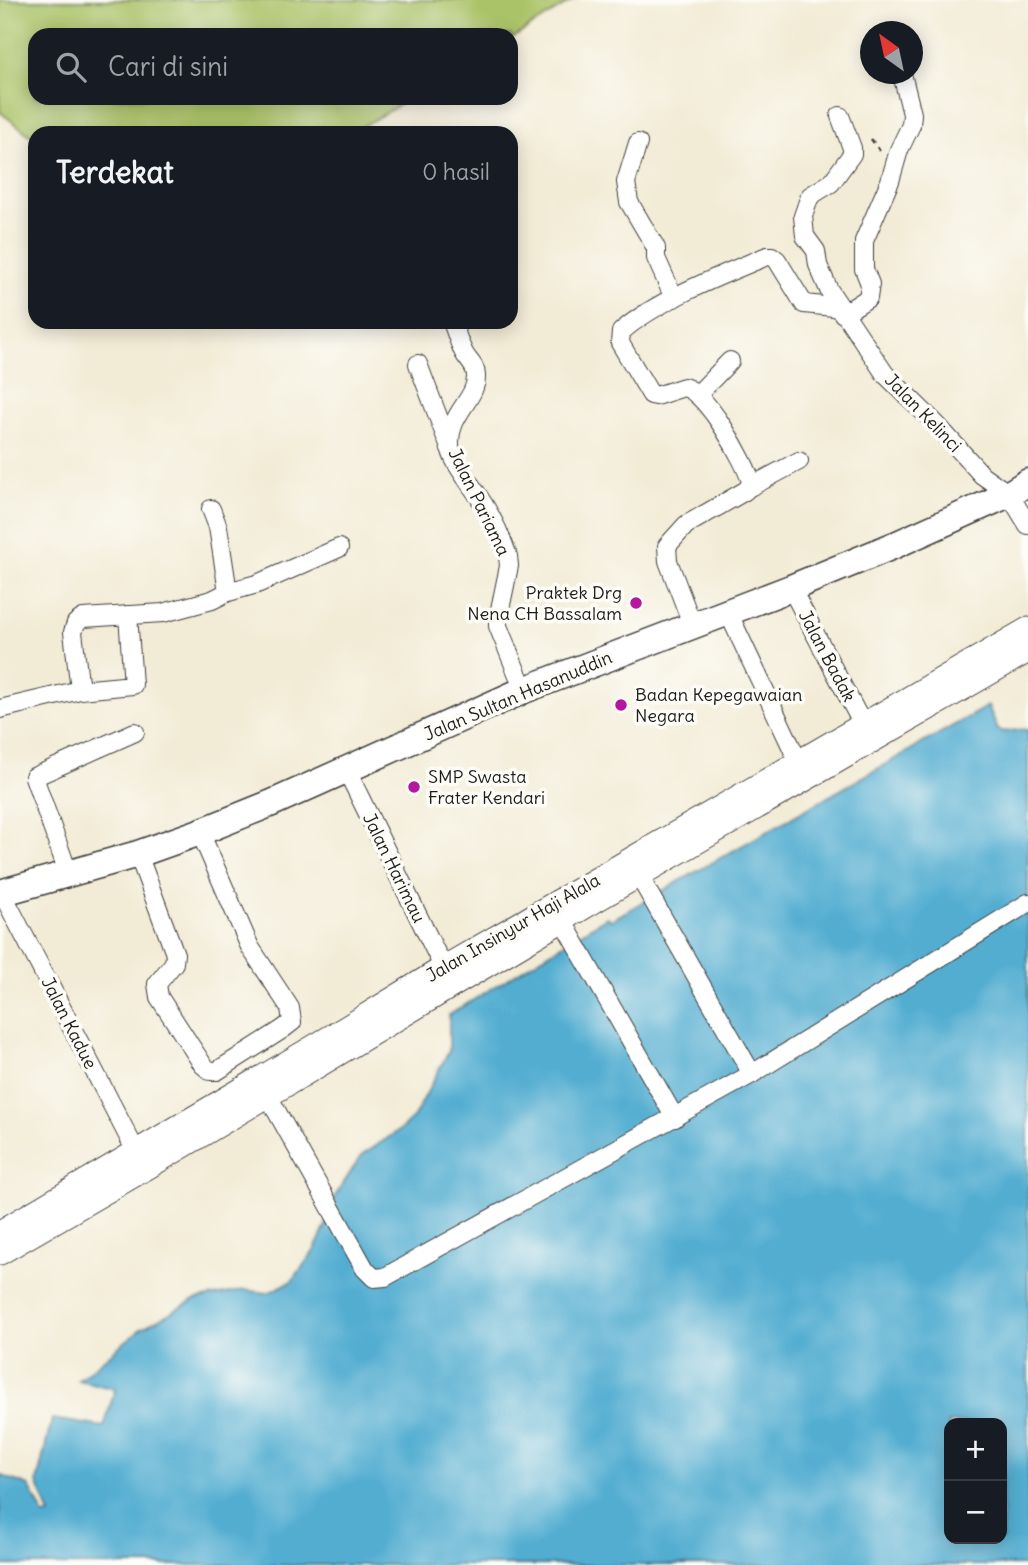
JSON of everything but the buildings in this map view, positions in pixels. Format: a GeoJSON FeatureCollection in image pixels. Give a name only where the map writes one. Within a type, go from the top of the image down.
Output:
{"type":"FeatureCollection","features":[{"type":"Feature","properties":{"kind":"highway","name":"Jalan Sultan Hasanuddin"},"geometry":{"type":"LineString","coordinates":[[1,893],[138,854],[200,832],[272,803],[524,690],[792,588],[1019,488]]}},
{"type":"Feature","properties":{"kind":"main road","name":"Jalan Insinyur Haji Alala"},"geometry":{"type":"LineString","coordinates":[[0,1232],[268,1096],[448,976],[799,763],[1028,629]]}},
{"type":"Feature","properties":{"kind":"main road","name":"Jalan Insinyur Haji Alala"},"geometry":{"type":"LineString","coordinates":[[0,1253],[347,1027],[448,976],[568,929],[1028,651]]}},
{"type":"Feature","properties":{"kind":"street"},"geometry":{"type":"LineString","coordinates":[[752,486],[750,477],[724,430],[698,394],[684,387],[656,396],[651,395],[620,343],[620,335],[624,329],[674,299],[748,264],[772,256],[804,304],[834,307],[842,312],[868,299],[870,284],[864,269],[864,241],[911,125],[912,114],[904,84]]}},
{"type":"Feature","properties":{"kind":"street","name":"Jalan Kelinci"},"geometry":{"type":"LineString","coordinates":[[839,116],[852,154],[831,183],[810,196],[803,216],[805,236],[816,251],[818,265],[829,290],[885,374],[937,425],[982,475],[1019,488],[1028,525]]}},
{"type":"Feature","properties":{"kind":"street"},"geometry":{"type":"LineString","coordinates":[[638,144],[626,182],[629,202],[656,248],[656,258],[674,299]]}},
{"type":"Feature","properties":{"kind":"street","name":"Jalan Pariama"},"geometry":{"type":"LineString","coordinates":[[455,329],[477,377],[475,392],[454,421],[450,448],[479,497],[508,556],[509,566],[498,626],[524,690]]}},
{"type":"Feature","properties":{"kind":"street"},"geometry":{"type":"LineString","coordinates":[[698,394],[730,361]]}},
{"type":"Feature","properties":{"kind":"street"},"geometry":{"type":"LineString","coordinates":[[418,363],[450,448]]}},
{"type":"Feature","properties":{"kind":"street"},"geometry":{"type":"LineString","coordinates":[[692,624],[668,561],[667,546],[686,524],[799,461]]}},
{"type":"Feature","properties":{"kind":"street"},"geometry":{"type":"LineString","coordinates":[[211,509],[218,527],[228,592]]}},
{"type":"Feature","properties":{"kind":"street"},"geometry":{"type":"LineString","coordinates":[[80,690],[73,632],[76,623],[83,618],[163,612],[212,600],[228,592],[257,584],[339,548]]}},
{"type":"Feature","properties":{"kind":"street","name":"Jalan Badak"},"geometry":{"type":"LineString","coordinates":[[792,588],[863,725]]}},
{"type":"Feature","properties":{"kind":"street"},"geometry":{"type":"LineString","coordinates":[[728,612],[799,763]]}},
{"type":"Feature","properties":{"kind":"street"},"geometry":{"type":"LineString","coordinates":[[0,709],[80,690],[133,685],[128,615]]}},
{"type":"Feature","properties":{"kind":"street"},"geometry":{"type":"LineString","coordinates":[[69,875],[34,776],[135,732]]}},
{"type":"Feature","properties":{"kind":"street","name":"Jalan Harimau"},"geometry":{"type":"LineString","coordinates":[[346,769],[448,976]]}},
{"type":"Feature","properties":{"kind":"street"},"geometry":{"type":"LineString","coordinates":[[138,854],[175,954],[174,963],[157,984],[159,997],[203,1065],[210,1071],[218,1070],[283,1029],[292,1022],[292,1016],[290,1008],[250,947],[200,832]]}},
{"type":"Feature","properties":{"kind":"street"},"geometry":{"type":"LineString","coordinates":[[643,884],[752,1074]]}},
{"type":"Feature","properties":{"kind":"street","name":"Jalan Kadue"},"geometry":{"type":"LineString","coordinates":[[1,893],[141,1161]]}},
{"type":"Feature","properties":{"kind":"street"},"geometry":{"type":"LineString","coordinates":[[268,1096],[365,1269],[374,1278],[384,1278],[752,1074],[1028,903]]}},
{"type":"Feature","properties":{"kind":"street"},"geometry":{"type":"LineString","coordinates":[[568,929],[675,1118]]}},
{"type":"Feature","properties":{"kind":"green space"},"geometry":{"type":"Polygon","coordinates":[[[0,0],[573,0],[518,35],[518,28],[28,28],[28,105],[399,105],[363,126],[28,126],[28,134],[0,112],[0,0]]]}},
{"type":"Feature","properties":{"kind":"water"},"geometry":{"type":"Polygon","coordinates":[[[988,706],[998,730],[1028,730],[1028,1565],[0,1565],[0,1475],[29,1486],[44,1516],[50,1515],[37,1482],[52,1419],[104,1427],[115,1389],[78,1380],[142,1328],[194,1300],[244,1290],[268,1293],[292,1281],[314,1251],[326,1226],[332,1201],[361,1156],[414,1117],[449,1051],[449,1015],[607,917],[611,920],[988,706]]]}},
{"type":"Feature","properties":{"kind":"place","name":"Praktek Drg Nena CH Bassalam"},"geometry":{"type":"Point","coordinates":[636,603]}},
{"type":"Feature","properties":{"kind":"place","name":"Badan Kepegawaian Negara"},"geometry":{"type":"Point","coordinates":[621,705]}},
{"type":"Feature","properties":{"kind":"place","name":"SMP Swasta Frater Kendari"},"geometry":{"type":"Point","coordinates":[414,787]}}]}
